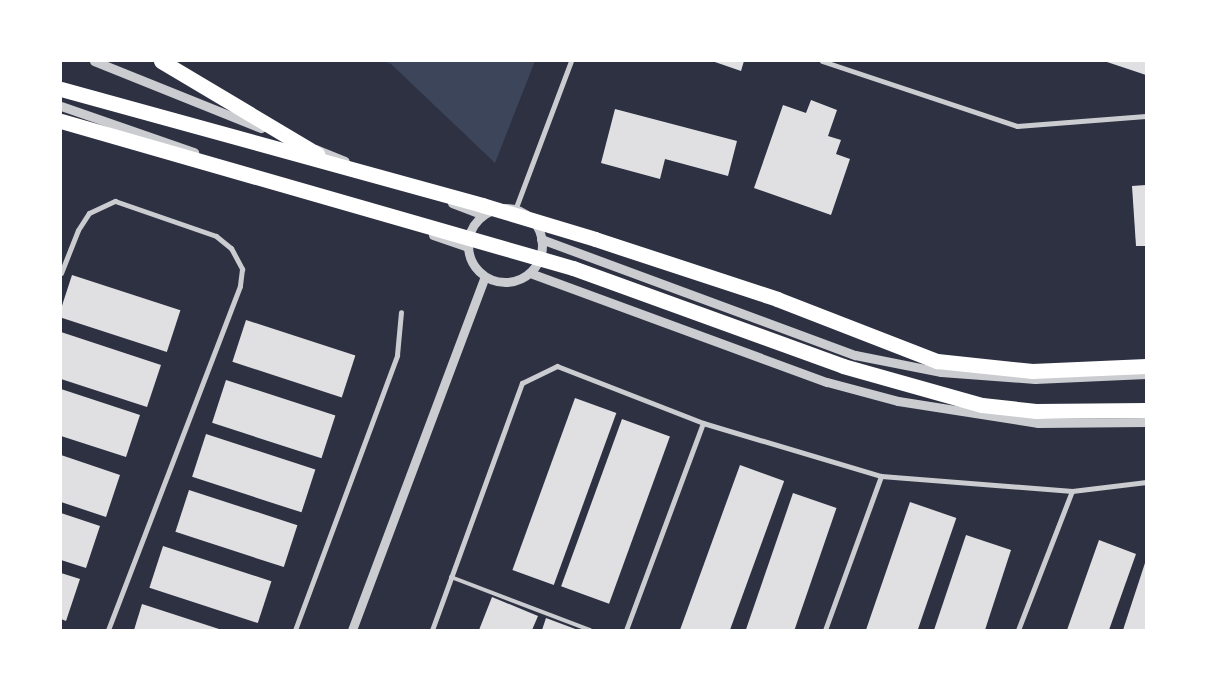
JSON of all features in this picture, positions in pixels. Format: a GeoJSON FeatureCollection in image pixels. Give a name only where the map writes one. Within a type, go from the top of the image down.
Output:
{"type":"FeatureCollection","features":[{"type":"Feature","properties":{"kind":"highway"},"geometry":{"type":"LineString","coordinates":[[161,61],[331,162]]}},
{"type":"Feature","properties":{"kind":"highway"},"geometry":{"type":"LineString","coordinates":[[61,89],[331,162],[595,239],[777,300],[937,361],[1032,371],[1146,366]]}},
{"type":"Feature","properties":{"kind":"highway"},"geometry":{"type":"LineString","coordinates":[[61,121],[573,268],[843,366],[982,405],[1036,411],[1146,410]]}},
{"type":"Feature","properties":{"kind":"street"},"geometry":{"type":"LineString","coordinates":[[94,61],[483,216]]}},
{"type":"Feature","properties":{"kind":"street"},"geometry":{"type":"LineString","coordinates":[[515,210],[571,61]]}},
{"type":"Feature","properties":{"kind":"street"},"geometry":{"type":"LineString","coordinates":[[822,61],[1018,126],[1146,116]]}},
{"type":"Feature","properties":{"kind":"street"},"geometry":{"type":"LineString","coordinates":[[61,106],[468,247]]}},
{"type":"Feature","properties":{"kind":"street"},"geometry":{"type":"LineString","coordinates":[[61,273],[78,230],[89,213],[103,204],[115,201],[170,218],[216,236],[230,248],[242,269],[240,286],[108,630]]}},
{"type":"Feature","properties":{"kind":"street"},"geometry":{"type":"LineString","coordinates":[[493,210],[515,210],[532,220],[541,239],[538,263],[530,272],[508,282],[485,277],[470,259],[468,247],[474,224],[483,216],[493,210]]}},
{"type":"Feature","properties":{"kind":"street"},"geometry":{"type":"LineString","coordinates":[[541,239],[855,355],[941,372],[1035,379],[1146,374]]}},
{"type":"Feature","properties":{"kind":"street"},"geometry":{"type":"LineString","coordinates":[[530,272],[827,382],[898,401],[1038,423],[1146,422]]}},
{"type":"Feature","properties":{"kind":"street"},"geometry":{"type":"LineString","coordinates":[[352,630],[485,277]]}},
{"type":"Feature","properties":{"kind":"street"},"geometry":{"type":"LineString","coordinates":[[295,630],[396,356],[401,312]]}},
{"type":"Feature","properties":{"kind":"street"},"geometry":{"type":"LineString","coordinates":[[432,630],[522,382],[557,366],[703,423],[881,476],[1072,491],[1146,482]]}},
{"type":"Feature","properties":{"kind":"street"},"geometry":{"type":"LineString","coordinates":[[626,630],[703,423]]}},
{"type":"Feature","properties":{"kind":"street"},"geometry":{"type":"LineString","coordinates":[[825,630],[881,476]]}},
{"type":"Feature","properties":{"kind":"street"},"geometry":{"type":"LineString","coordinates":[[1018,630],[1072,491]]}},
{"type":"Feature","properties":{"kind":"lane"},"geometry":{"type":"LineString","coordinates":[[452,576],[590,630]]}},
{"type":"Feature","properties":{"kind":"shaded area"},"geometry":{"type":"Polygon","coordinates":[[[383,61],[535,61],[495,163],[391,64],[383,61]]]}},
{"type":"Feature","properties":{"kind":"building"},"geometry":{"type":"Polygon","coordinates":[[[712,61],[744,61],[741,71],[712,61]]]}},
{"type":"Feature","properties":{"kind":"building"},"geometry":{"type":"Polygon","coordinates":[[[1146,61],[1146,75],[1107,62],[1146,61]]]}},
{"type":"Feature","properties":{"kind":"building"},"geometry":{"type":"Polygon","coordinates":[[[811,100],[837,110],[828,136],[841,140],[836,154],[850,159],[831,215],[754,188],[783,105],[806,113],[811,100]]]}},
{"type":"Feature","properties":{"kind":"building"},"geometry":{"type":"Polygon","coordinates":[[[615,109],[737,141],[728,176],[665,159],[660,179],[601,163],[615,109]]]}},
{"type":"Feature","properties":{"kind":"building"},"geometry":{"type":"Polygon","coordinates":[[[1146,185],[1146,246],[1136,246],[1132,186],[1146,185]]]}},
{"type":"Feature","properties":{"kind":"building"},"geometry":{"type":"Polygon","coordinates":[[[72,275],[180,310],[167,352],[61,318],[61,309],[72,275]]]}},
{"type":"Feature","properties":{"kind":"building"},"geometry":{"type":"Polygon","coordinates":[[[246,320],[355,356],[342,397],[232,362],[246,320]]]}},
{"type":"Feature","properties":{"kind":"building"},"geometry":{"type":"Polygon","coordinates":[[[61,332],[161,365],[147,407],[61,379],[61,332]]]}},
{"type":"Feature","properties":{"kind":"building"},"geometry":{"type":"Polygon","coordinates":[[[226,380],[335,416],[321,458],[212,423],[226,380]]]}},
{"type":"Feature","properties":{"kind":"building"},"geometry":{"type":"Polygon","coordinates":[[[61,389],[140,415],[126,457],[61,436],[61,389]]]}},
{"type":"Feature","properties":{"kind":"building"},"geometry":{"type":"Polygon","coordinates":[[[575,398],[616,413],[554,585],[512,570],[575,398]]]}},
{"type":"Feature","properties":{"kind":"building"},"geometry":{"type":"Polygon","coordinates":[[[622,419],[670,436],[609,604],[561,586],[622,419]]]}},
{"type":"Feature","properties":{"kind":"building"},"geometry":{"type":"Polygon","coordinates":[[[206,434],[315,470],[301,512],[192,477],[206,434]]]}},
{"type":"Feature","properties":{"kind":"building"},"geometry":{"type":"Polygon","coordinates":[[[61,455],[120,475],[106,517],[61,502],[61,455]]]}},
{"type":"Feature","properties":{"kind":"building"},"geometry":{"type":"Polygon","coordinates":[[[740,465],[784,481],[730,630],[680,629],[740,465]]]}},
{"type":"Feature","properties":{"kind":"building"},"geometry":{"type":"Polygon","coordinates":[[[189,490],[297,525],[284,567],[175,532],[189,490]]]}},
{"type":"Feature","properties":{"kind":"building"},"geometry":{"type":"Polygon","coordinates":[[[793,493],[836,508],[794,630],[746,630],[793,493]]]}},
{"type":"Feature","properties":{"kind":"building"},"geometry":{"type":"Polygon","coordinates":[[[910,502],[956,518],[918,630],[866,630],[910,502]]]}},
{"type":"Feature","properties":{"kind":"building"},"geometry":{"type":"Polygon","coordinates":[[[61,513],[100,526],[86,568],[61,560],[61,513]]]}},
{"type":"Feature","properties":{"kind":"building"},"geometry":{"type":"Polygon","coordinates":[[[966,535],[1011,550],[985,630],[934,630],[966,535]]]}},
{"type":"Feature","properties":{"kind":"building"},"geometry":{"type":"Polygon","coordinates":[[[1099,540],[1136,554],[1109,630],[1067,630],[1099,540]]]}},
{"type":"Feature","properties":{"kind":"building"},"geometry":{"type":"Polygon","coordinates":[[[163,546],[271,581],[258,623],[149,588],[163,546]]]}},
{"type":"Feature","properties":{"kind":"building"},"geometry":{"type":"Polygon","coordinates":[[[1145,563],[1146,630],[1123,630],[1145,563]]]}},
{"type":"Feature","properties":{"kind":"building"},"geometry":{"type":"Polygon","coordinates":[[[61,573],[80,579],[66,621],[61,619],[61,573]]]}},
{"type":"Feature","properties":{"kind":"building"},"geometry":{"type":"Polygon","coordinates":[[[492,597],[538,616],[532,630],[479,630],[492,597]]]}},
{"type":"Feature","properties":{"kind":"building"},"geometry":{"type":"Polygon","coordinates":[[[142,604],[219,629],[219,630],[134,630],[142,604]]]}},
{"type":"Feature","properties":{"kind":"building"},"geometry":{"type":"Polygon","coordinates":[[[546,618],[578,630],[542,630],[546,618]]]}}]}
